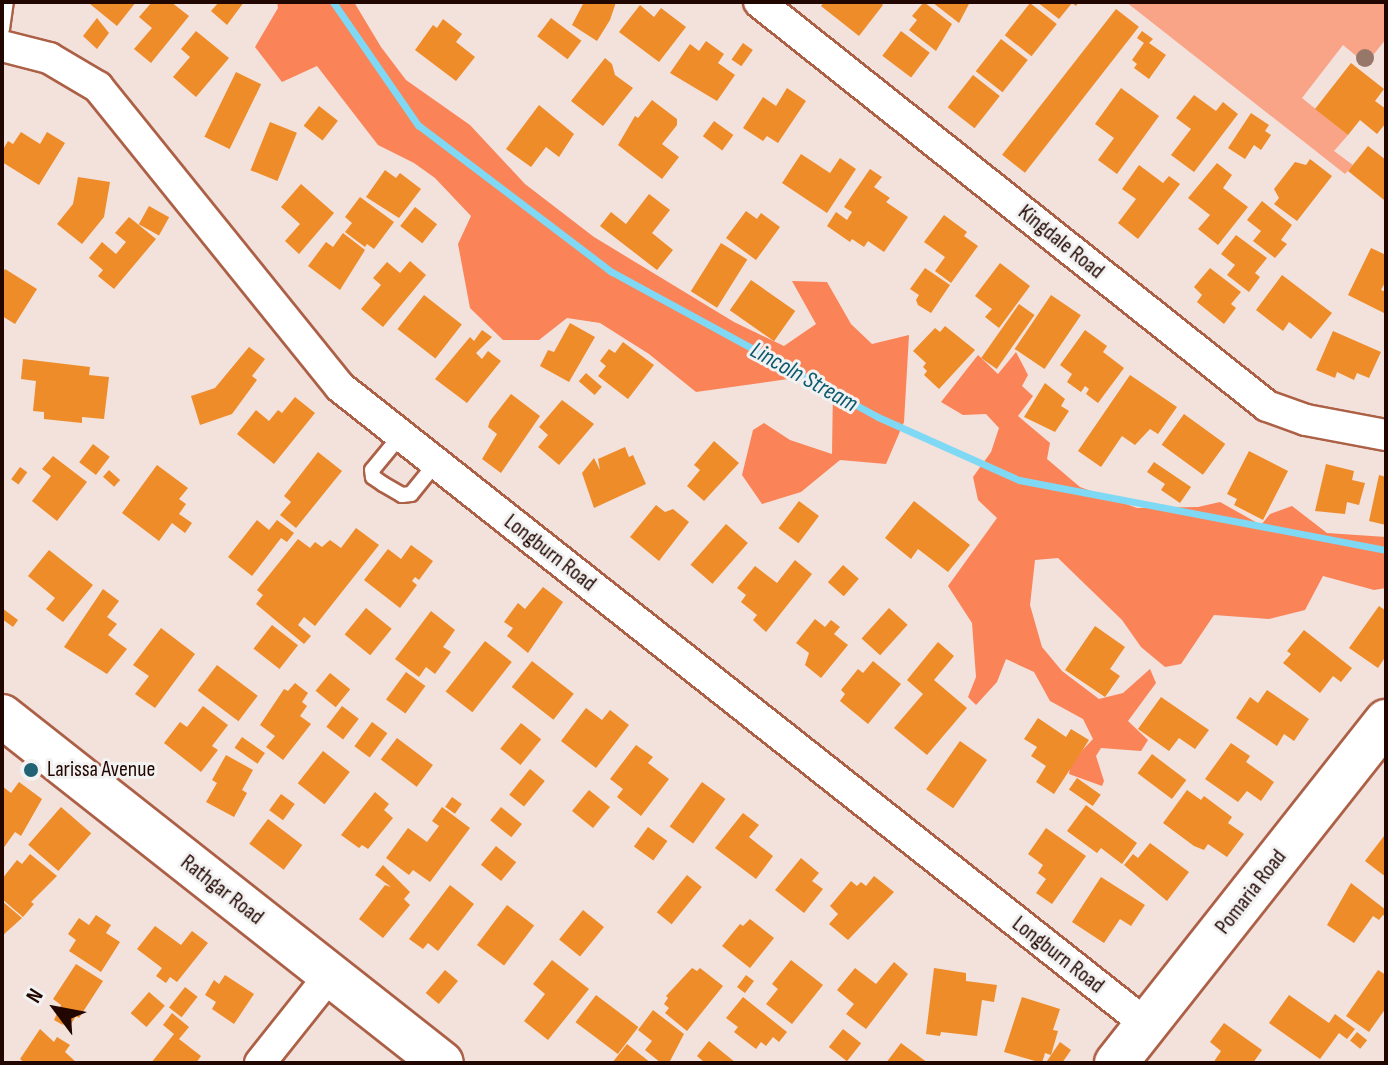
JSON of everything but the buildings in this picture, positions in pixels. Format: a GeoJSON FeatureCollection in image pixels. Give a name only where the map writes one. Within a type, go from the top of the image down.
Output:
{"type":"FeatureCollection","features":[{"type":"Feature","properties":{"kind":"main road","name":"Rathgar Road"},"geometry":{"type":"LineString","coordinates":[[2,716],[442,1063]]}},
{"type":"Feature","properties":{"kind":"main road","name":"Pomaria Road"},"geometry":{"type":"LineString","coordinates":[[1116,1063],[1386,721]]}},
{"type":"Feature","properties":{"kind":"street","name":"Kingdale Road"},"geometry":{"type":"LineString","coordinates":[[759,2],[1267,406],[1306,420],[1386,435]]}},
{"type":"Feature","properties":{"kind":"street","name":"Longburn Road"},"geometry":{"type":"LineString","coordinates":[[2,46],[49,58],[98,87],[340,387],[1146,1024]]}},
{"type":"Feature","properties":{"kind":"street"},"geometry":{"type":"LineString","coordinates":[[260,1063],[330,975]]}},
{"type":"Feature","properties":{"kind":"lane"},"geometry":{"type":"LineString","coordinates":[[2,29],[6,2]]}},
{"type":"Feature","properties":{"kind":"lane"},"geometry":{"type":"LineString","coordinates":[[401,435],[372,470],[373,477],[402,495],[411,494],[436,463]]}},
{"type":"Feature","properties":{"kind":"shaded area"},"geometry":{"type":"Polygon","coordinates":[[[277,2],[354,2],[381,47],[406,80],[470,125],[525,184],[594,237],[734,322],[784,346],[816,324],[792,281],[827,282],[851,324],[872,344],[909,335],[904,422],[886,464],[840,460],[801,492],[762,504],[742,475],[753,430],[764,423],[790,440],[832,454],[833,388],[795,378],[696,392],[649,354],[600,323],[567,318],[539,340],[503,340],[470,308],[458,244],[471,216],[435,178],[414,163],[378,145],[317,66],[282,82],[255,47],[278,8],[277,2]]]}},
{"type":"Feature","properties":{"kind":"shaded area"},"geometry":{"type":"Polygon","coordinates":[[[1126,2],[1386,2],[1386,39],[1366,64],[1343,45],[1302,98],[1348,135],[1334,151],[1353,165],[1345,174],[1126,2]]]}},
{"type":"Feature","properties":{"kind":"shaded area"},"geometry":{"type":"Polygon","coordinates":[[[1016,352],[1028,375],[1022,386],[1033,396],[1018,416],[1050,443],[1047,459],[1080,487],[1137,508],[1198,507],[1220,502],[1261,525],[1270,514],[1292,506],[1327,533],[1386,537],[1386,588],[1374,590],[1323,576],[1305,610],[1269,619],[1214,615],[1181,664],[1165,667],[1141,647],[1122,620],[1058,558],[1035,560],[1030,605],[1042,647],[1062,671],[1099,699],[1123,693],[1150,669],[1156,683],[1128,721],[1148,740],[1141,751],[1101,748],[1096,756],[1104,781],[1102,786],[1069,774],[1071,762],[1093,739],[1083,719],[1050,701],[1034,672],[1006,659],[997,682],[976,705],[968,697],[976,677],[972,623],[948,586],[997,518],[978,500],[973,477],[991,452],[999,428],[986,414],[963,415],[941,402],[978,355],[998,374],[1016,352]]]}},
{"type":"Feature","properties":{"kind":"waterway","name":"Lincoln Stream"},"geometry":{"type":"LineString","coordinates":[[333,2],[418,125],[612,272],[878,417],[1019,480],[1386,550]]}},
{"type":"Feature","properties":{"kind":"place","name":"Larissa Avenue"},"geometry":{"type":"Point","coordinates":[31,770]}}]}
